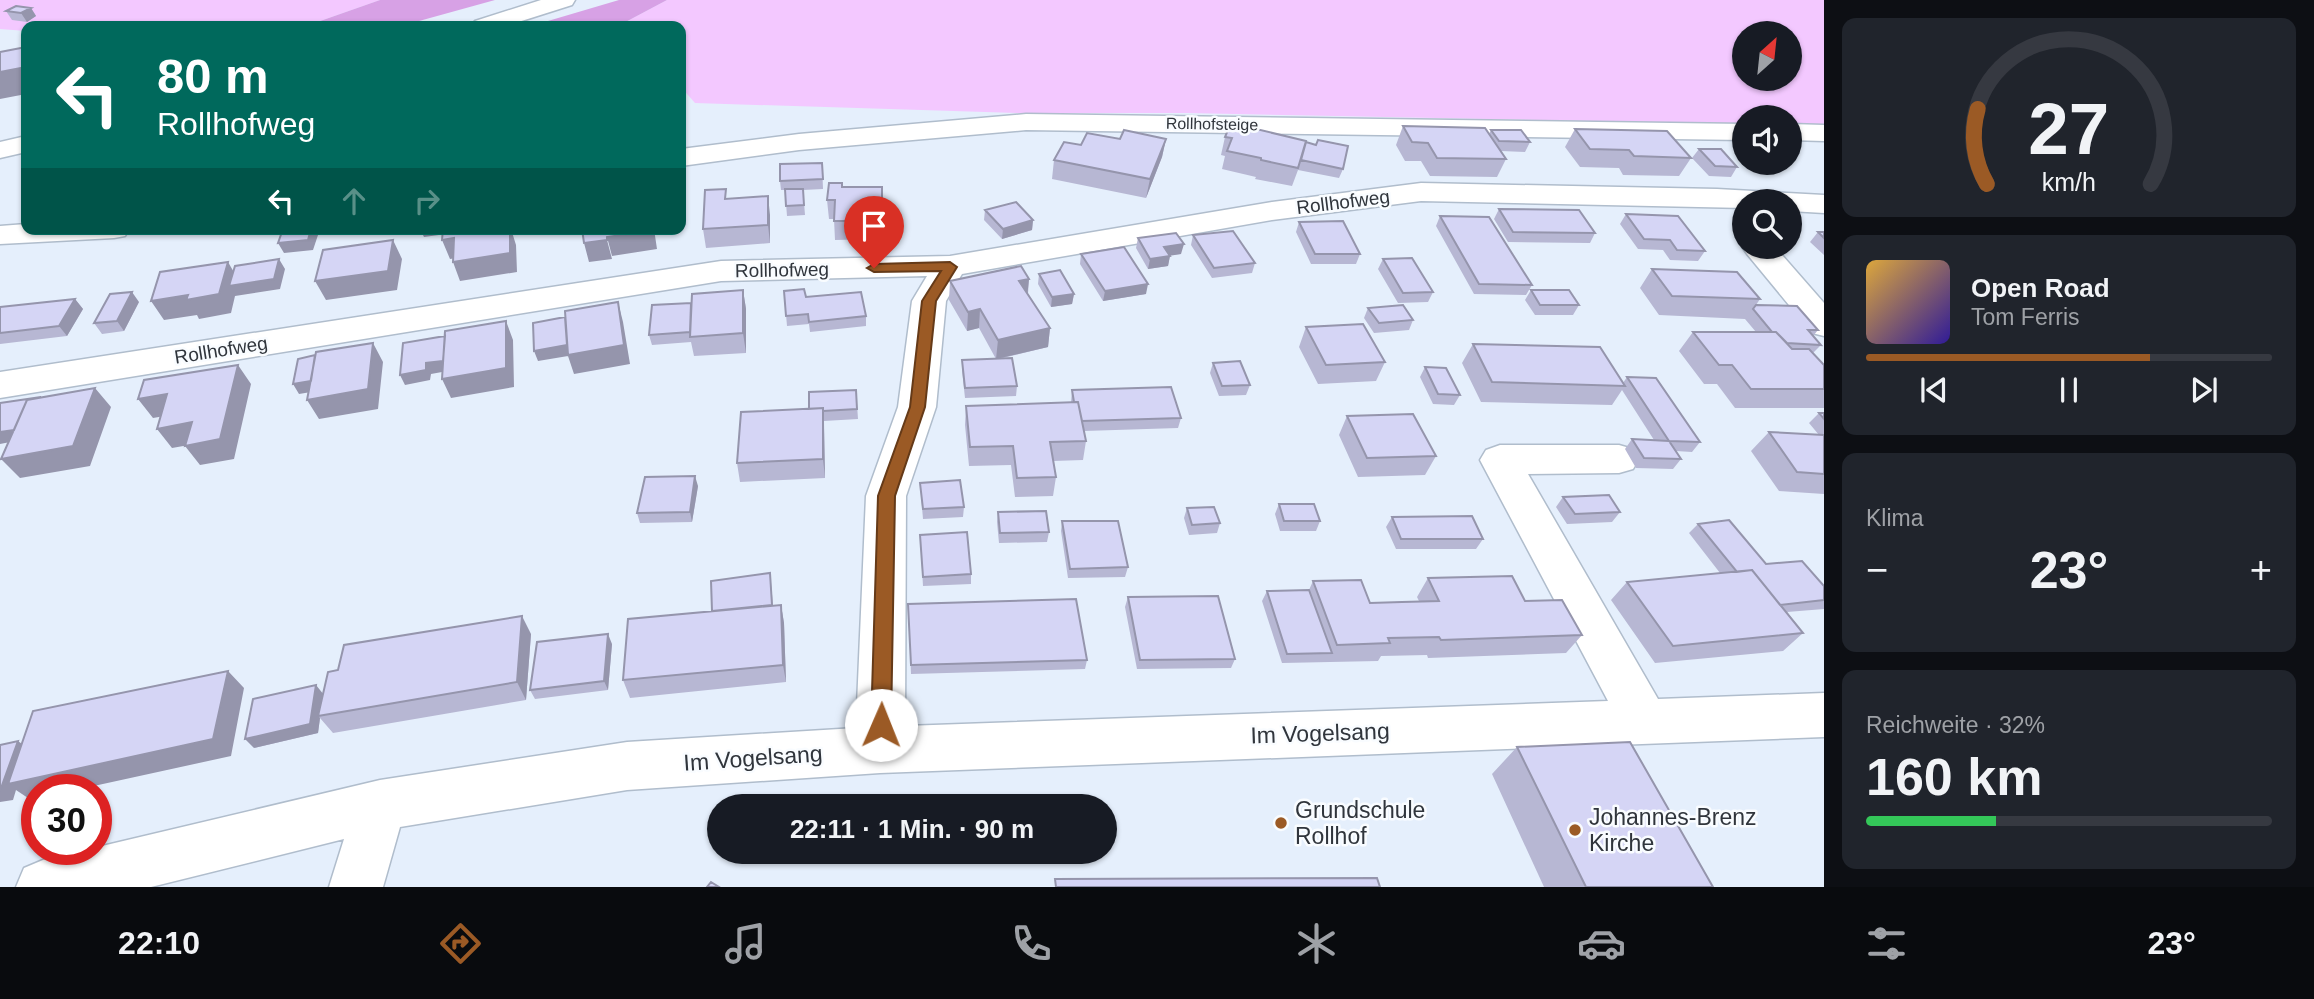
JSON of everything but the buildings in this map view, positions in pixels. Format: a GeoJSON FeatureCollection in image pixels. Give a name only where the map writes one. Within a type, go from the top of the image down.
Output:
{"type":"FeatureCollection","features":[{"type":"Feature","properties":{"kind":"street"},"geometry":{"type":"LineString","coordinates":[[499,21],[564,0]]}},
{"type":"Feature","properties":{"kind":"street","name":"Rollhofsteige"},"geometry":{"type":"LineString","coordinates":[[686,157],[799,142],[1026,122],[1732,132]]}},
{"type":"Feature","properties":{"kind":"street"},"geometry":{"type":"LineString","coordinates":[[1802,132],[1824,133]]}},
{"type":"Feature","properties":{"kind":"street"},"geometry":{"type":"LineString","coordinates":[[0,150],[21,145]]}},
{"type":"Feature","properties":{"kind":"street","name":"Rollhofweg"},"geometry":{"type":"LineString","coordinates":[[0,385],[721,271],[950,267],[1272,211],[1421,192],[1732,199]]}},
{"type":"Feature","properties":{"kind":"street"},"geometry":{"type":"LineString","coordinates":[[1717,198],[1732,216]]}},
{"type":"Feature","properties":{"kind":"street"},"geometry":{"type":"LineString","coordinates":[[1802,203],[1824,204]]}},
{"type":"Feature","properties":{"kind":"street"},"geometry":{"type":"LineString","coordinates":[[0,235],[21,234]]}},
{"type":"Feature","properties":{"kind":"street"},"geometry":{"type":"LineString","coordinates":[[1768,259],[1824,325]]}},
{"type":"Feature","properties":{"kind":"street"},"geometry":{"type":"LineString","coordinates":[[880,750],[887,496],[917,407],[929,301],[950,267]]}},
{"type":"Feature","properties":{"kind":"street"},"geometry":{"type":"LineString","coordinates":[[1619,459],[1500,460],[1644,720]]}},
{"type":"Feature","properties":{"kind":"street","name":"Im Vogelsang"},"geometry":{"type":"LineString","coordinates":[[43,887],[380,805],[627,766],[880,750],[1824,715]]}},
{"type":"Feature","properties":{"kind":"street"},"geometry":{"type":"LineString","coordinates":[[356,887],[380,805]]}},
{"type":"Feature","properties":{"kind":"shaded area"},"geometry":{"type":"Polygon","coordinates":[[[0,0],[380,0],[320,21],[21,21],[21,31],[0,29],[0,0]]]}},
{"type":"Feature","properties":{"kind":"shaded area"},"geometry":{"type":"Polygon","coordinates":[[[380,0],[495,0],[419,21],[320,21],[380,0]]]}},
{"type":"Feature","properties":{"kind":"shaded area"},"geometry":{"type":"Polygon","coordinates":[[[619,0],[667,0],[627,21],[548,21],[619,0]]]}},
{"type":"Feature","properties":{"kind":"shaded area"},"geometry":{"type":"Polygon","coordinates":[[[667,0],[1824,0],[1824,126],[1802,125],[1802,105],[1732,105],[1732,124],[1187,113],[1017,113],[695,103],[686,93],[686,21],[627,21],[667,0]]]}},
{"type":"Feature","properties":{"kind":"place","name":"Grundschule Rollhof"},"geometry":{"type":"Point","coordinates":[1281,823]}},
{"type":"Feature","properties":{"kind":"place","name":"Johannes-Brenz Kirche"},"geometry":{"type":"Point","coordinates":[1575,830]}},
{"type":"Feature","properties":{"kind":"route"},"geometry":{"type":"LineString","coordinates":[[874,268],[950,267],[929,301],[917,407],[887,496],[881,725]]}}]}
